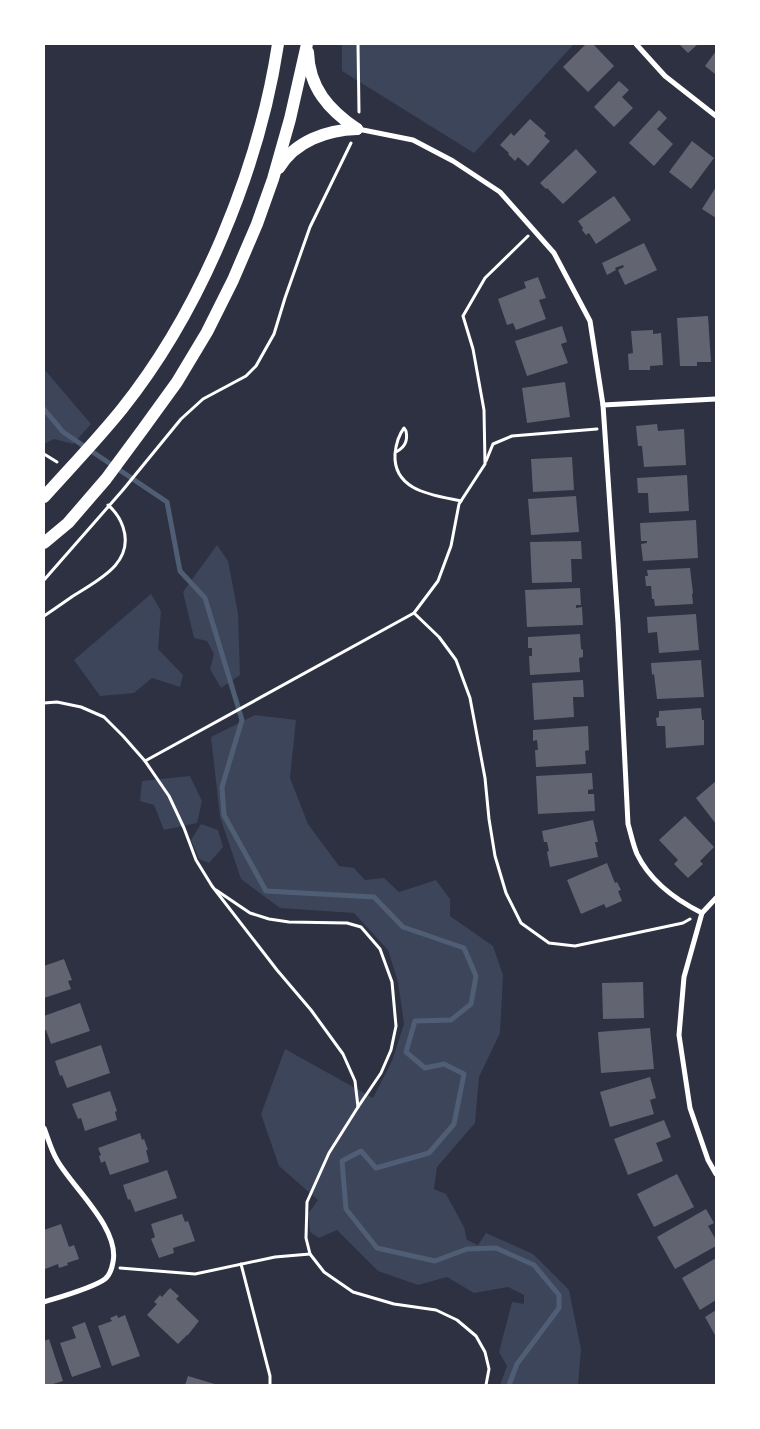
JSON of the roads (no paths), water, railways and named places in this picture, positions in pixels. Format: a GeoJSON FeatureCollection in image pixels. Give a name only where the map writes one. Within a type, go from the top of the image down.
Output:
{"type":"FeatureCollection","features":[{"type":"Feature","properties":{"kind":"main road"},"geometry":{"type":"LineString","coordinates":[[44,497],[122,409],[155,364],[183,318],[208,270],[247,170],[266,106],[278,44]]}},
{"type":"Feature","properties":{"kind":"main road"},"geometry":{"type":"LineString","coordinates":[[308,44],[308,61],[313,80],[322,97],[355,134]]}},
{"type":"Feature","properties":{"kind":"main road"},"geometry":{"type":"LineString","coordinates":[[44,543],[68,523],[106,479],[177,382],[207,332],[233,280],[257,224],[273,179],[308,44]]}},
{"type":"Feature","properties":{"kind":"main road"},"geometry":{"type":"LineString","coordinates":[[273,179],[281,165],[292,153],[319,135],[335,131],[355,134]]}},
{"type":"Feature","properties":{"kind":"street"},"geometry":{"type":"LineString","coordinates":[[636,44],[664,76],[716,116]]}},
{"type":"Feature","properties":{"kind":"street"},"geometry":{"type":"LineString","coordinates":[[355,134],[414,140],[453,161],[500,192],[554,253],[590,321],[605,428],[618,623],[628,824],[636,853],[650,875],[672,895],[690,908],[702,913]]}},
{"type":"Feature","properties":{"kind":"street"},"geometry":{"type":"LineString","coordinates":[[603,405],[716,399]]}},
{"type":"Feature","properties":{"kind":"street"},"geometry":{"type":"LineString","coordinates":[[716,898],[702,913],[684,977],[679,1035],[690,1108],[708,1160],[716,1174]]}},
{"type":"Feature","properties":{"kind":"street"},"geometry":{"type":"LineString","coordinates":[[44,1128],[57,1161],[95,1209],[109,1236],[115,1254],[112,1268],[106,1278],[97,1284],[44,1302]]}},
{"type":"Feature","properties":{"kind":"waterway"},"geometry":{"type":"LineString","coordinates":[[44,409],[63,432],[167,502],[180,571],[205,598],[242,720],[222,787],[224,815],[266,891],[374,897],[403,927],[464,948],[476,976],[471,1004],[451,1020],[415,1021],[406,1052],[425,1068],[444,1064],[464,1074],[454,1124],[429,1153],[376,1168],[361,1151],[342,1161],[346,1209],[377,1248],[435,1261],[467,1249],[496,1248],[534,1265],[559,1295],[559,1308],[517,1364],[509,1385]]}}]}
